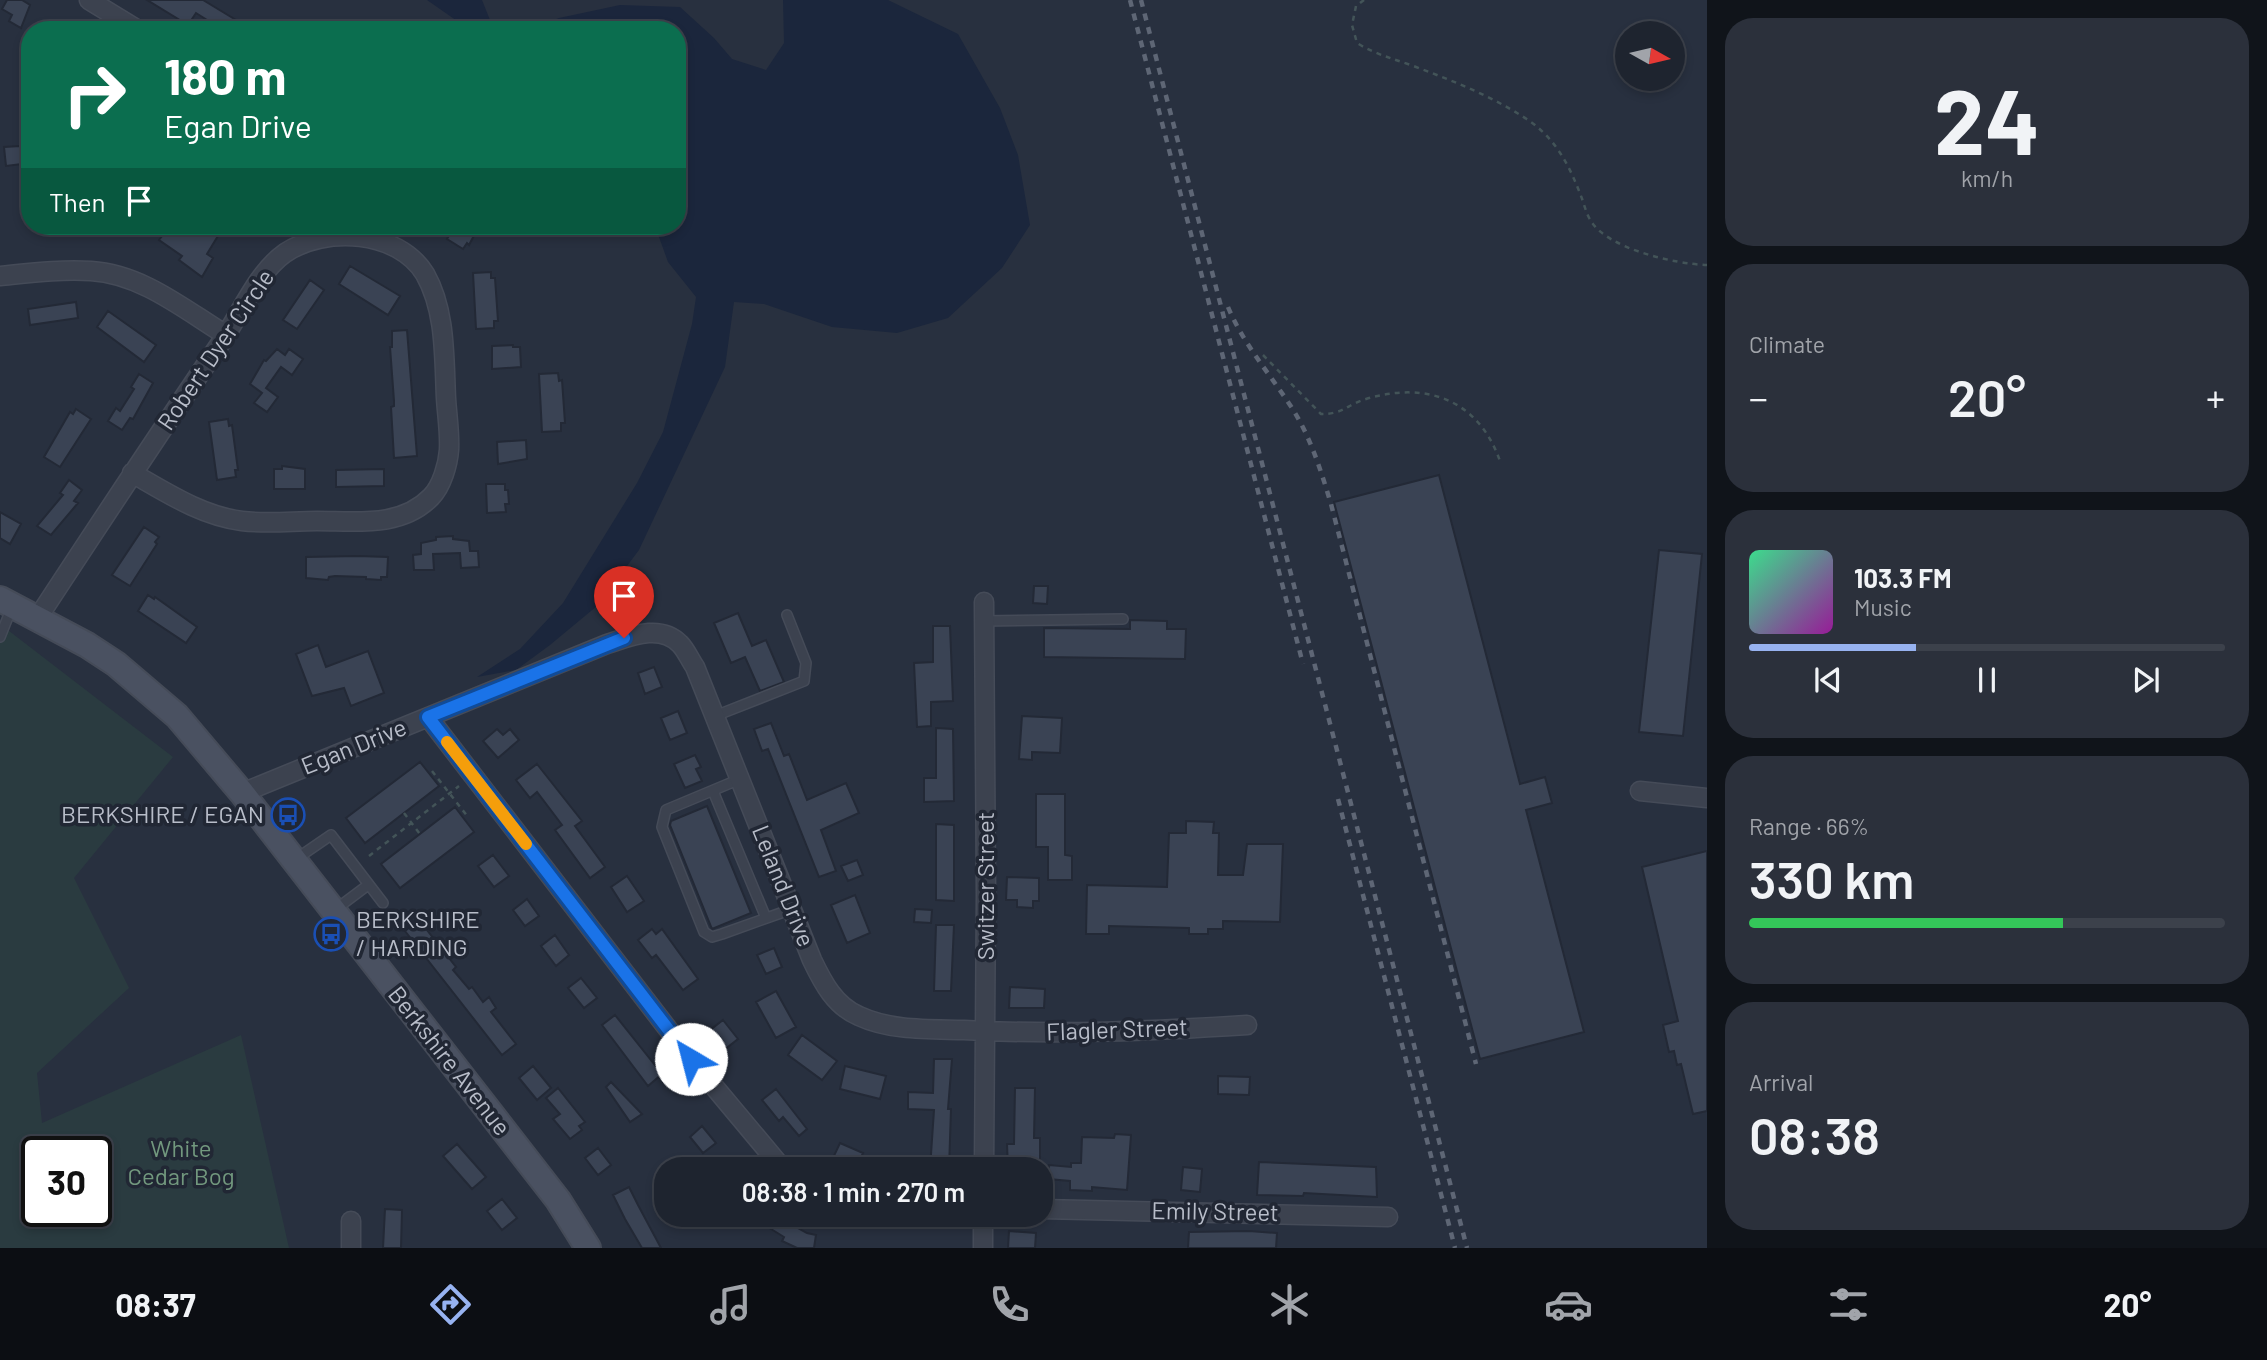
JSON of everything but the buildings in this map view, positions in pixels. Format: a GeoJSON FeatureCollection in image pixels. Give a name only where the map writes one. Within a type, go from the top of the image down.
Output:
{"type":"FeatureCollection","features":[{"type":"Feature","properties":{"kind":"main road","name":"Berkshire Avenue"},"geometry":{"type":"LineString","coordinates":[[6,602],[87,645],[149,689],[177,716],[242,793],[558,1200],[588,1248]]}},
{"type":"Feature","properties":{"kind":"street"},"geometry":{"type":"LineString","coordinates":[[89,0],[123,21]]}},
{"type":"Feature","properties":{"kind":"street","name":"Robert Dyer Circle"},"geometry":{"type":"LineString","coordinates":[[37,619],[132,473],[226,335],[264,275],[281,257],[303,244],[337,236],[363,238],[392,247],[420,268],[431,288],[442,333],[449,451],[440,482],[432,496],[408,514],[380,521],[242,521],[197,509],[132,473]]}},
{"type":"Feature","properties":{"kind":"street"},"geometry":{"type":"LineString","coordinates":[[0,276],[52,271],[93,271],[129,280],[180,306],[226,335]]}},
{"type":"Feature","properties":{"kind":"street","name":"Switzer Street"},"geometry":{"type":"LineString","coordinates":[[984,602],[984,1157]]}},
{"type":"Feature","properties":{"kind":"street","name":"Egan Drive"},"geometry":{"type":"LineString","coordinates":[[242,793],[607,644],[642,633],[663,634]]}},
{"type":"Feature","properties":{"kind":"street","name":"Leland Drive"},"geometry":{"type":"LineString","coordinates":[[663,634],[680,643],[695,667],[825,987],[849,1011],[883,1024],[986,1031]]}},
{"type":"Feature","properties":{"kind":"street"},"geometry":{"type":"LineString","coordinates":[[428,717],[708,1080],[773,1157]]}},
{"type":"Feature","properties":{"kind":"street"},"geometry":{"type":"LineString","coordinates":[[1640,791],[1707,798]]}},
{"type":"Feature","properties":{"kind":"street","name":"Flagler Street"},"geometry":{"type":"LineString","coordinates":[[986,1031],[1123,1033],[1247,1025]]}},
{"type":"Feature","properties":{"kind":"street","name":"Emily Street"},"geometry":{"type":"LineString","coordinates":[[1053,1209],[1388,1217]]}},
{"type":"Feature","properties":{"kind":"street"},"geometry":{"type":"LineString","coordinates":[[351,1221],[351,1248]]}},
{"type":"Feature","properties":{"kind":"street"},"geometry":{"type":"LineString","coordinates":[[983,1227],[983,1248]]}},
{"type":"Feature","properties":{"kind":"lane"},"geometry":{"type":"LineString","coordinates":[[0,637],[6,602]]}},
{"type":"Feature","properties":{"kind":"lane"},"geometry":{"type":"LineString","coordinates":[[715,716],[804,681],[806,663],[787,615]]}},
{"type":"Feature","properties":{"kind":"lane"},"geometry":{"type":"LineString","coordinates":[[984,621],[1124,619]]}},
{"type":"Feature","properties":{"kind":"lane"},"geometry":{"type":"LineString","coordinates":[[740,779],[666,810],[662,827],[704,932],[712,937],[792,909]]}},
{"type":"Feature","properties":{"kind":"lane"},"geometry":{"type":"LineString","coordinates":[[713,791],[766,918]]}},
{"type":"Feature","properties":{"kind":"lane"},"geometry":{"type":"LineString","coordinates":[[294,860],[331,835],[383,904]]}},
{"type":"Feature","properties":{"kind":"lane"},"geometry":{"type":"LineString","coordinates":[[333,911],[368,885]]}},
{"type":"Feature","properties":{"kind":"path"},"geometry":{"type":"LineString","coordinates":[[1364,0],[1356,6],[1352,24],[1357,43],[1374,54],[1413,66],[1484,95],[1533,124],[1554,144],[1569,165],[1591,220],[1606,237],[1668,260],[1707,265]]}},
{"type":"Feature","properties":{"kind":"path"},"geometry":{"type":"LineString","coordinates":[[1263,355],[1321,414],[1336,414],[1362,400],[1406,391],[1428,393],[1457,403],[1486,429],[1500,461]]}},
{"type":"Feature","properties":{"kind":"path"},"geometry":{"type":"LineString","coordinates":[[432,771],[467,817]]}},
{"type":"Feature","properties":{"kind":"path"},"geometry":{"type":"LineString","coordinates":[[369,856],[473,775]]}},
{"type":"Feature","properties":{"kind":"path"},"geometry":{"type":"LineString","coordinates":[[404,813],[420,835]]}},
{"type":"Feature","properties":{"kind":"green space","name":"White Cedar Bog"},"geometry":{"type":"Polygon","coordinates":[[[0,624],[173,757],[74,878],[129,988],[37,1073],[42,1123],[241,1035],[289,1248],[0,1248],[0,624]]]}},
{"type":"Feature","properties":{"kind":"water"},"geometry":{"type":"Polygon","coordinates":[[[427,0],[482,0],[490,21],[457,21],[427,0]]]}},
{"type":"Feature","properties":{"kind":"water"},"geometry":{"type":"Polygon","coordinates":[[[783,0],[888,0],[958,34],[1000,108],[1018,155],[1030,225],[1002,268],[948,318],[897,333],[832,327],[764,304],[734,302],[725,367],[639,550],[597,606],[550,645],[516,670],[477,677],[520,649],[563,603],[637,483],[663,432],[692,324],[696,297],[668,262],[658,235],[686,235],[686,21],[551,21],[620,5],[680,7],[714,38],[732,59],[766,70],[784,43],[783,0]]]}},
{"type":"Feature","properties":{"kind":"railway"},"geometry":{"type":"LineString","coordinates":[[1130,0],[1303,664]]}},
{"type":"Feature","properties":{"kind":"railway"},"geometry":{"type":"LineString","coordinates":[[1141,0],[1467,1248]]}},
{"type":"Feature","properties":{"kind":"railway"},"geometry":{"type":"LineString","coordinates":[[1228,307],[1249,347],[1299,419],[1323,479],[1476,1064]]}},
{"type":"Feature","properties":{"kind":"railway"},"geometry":{"type":"LineString","coordinates":[[1338,799],[1455,1248]]}},
{"type":"Feature","properties":{"kind":"slow traffic"},"geometry":{"type":"LineString","coordinates":[[447,742],[526,844]]}},
{"type":"Feature","properties":{"kind":"place","name":"BERKSHIRE / EGAN"},"geometry":{"type":"Point","coordinates":[288,815]}},
{"type":"Feature","properties":{"kind":"place","name":"BERKSHIRE / HARDING"},"geometry":{"type":"Point","coordinates":[331,934]}},
{"type":"Feature","properties":{"kind":"route"},"geometry":{"type":"LineString","coordinates":[[624,638],[428,717],[691,1059]]}}]}
